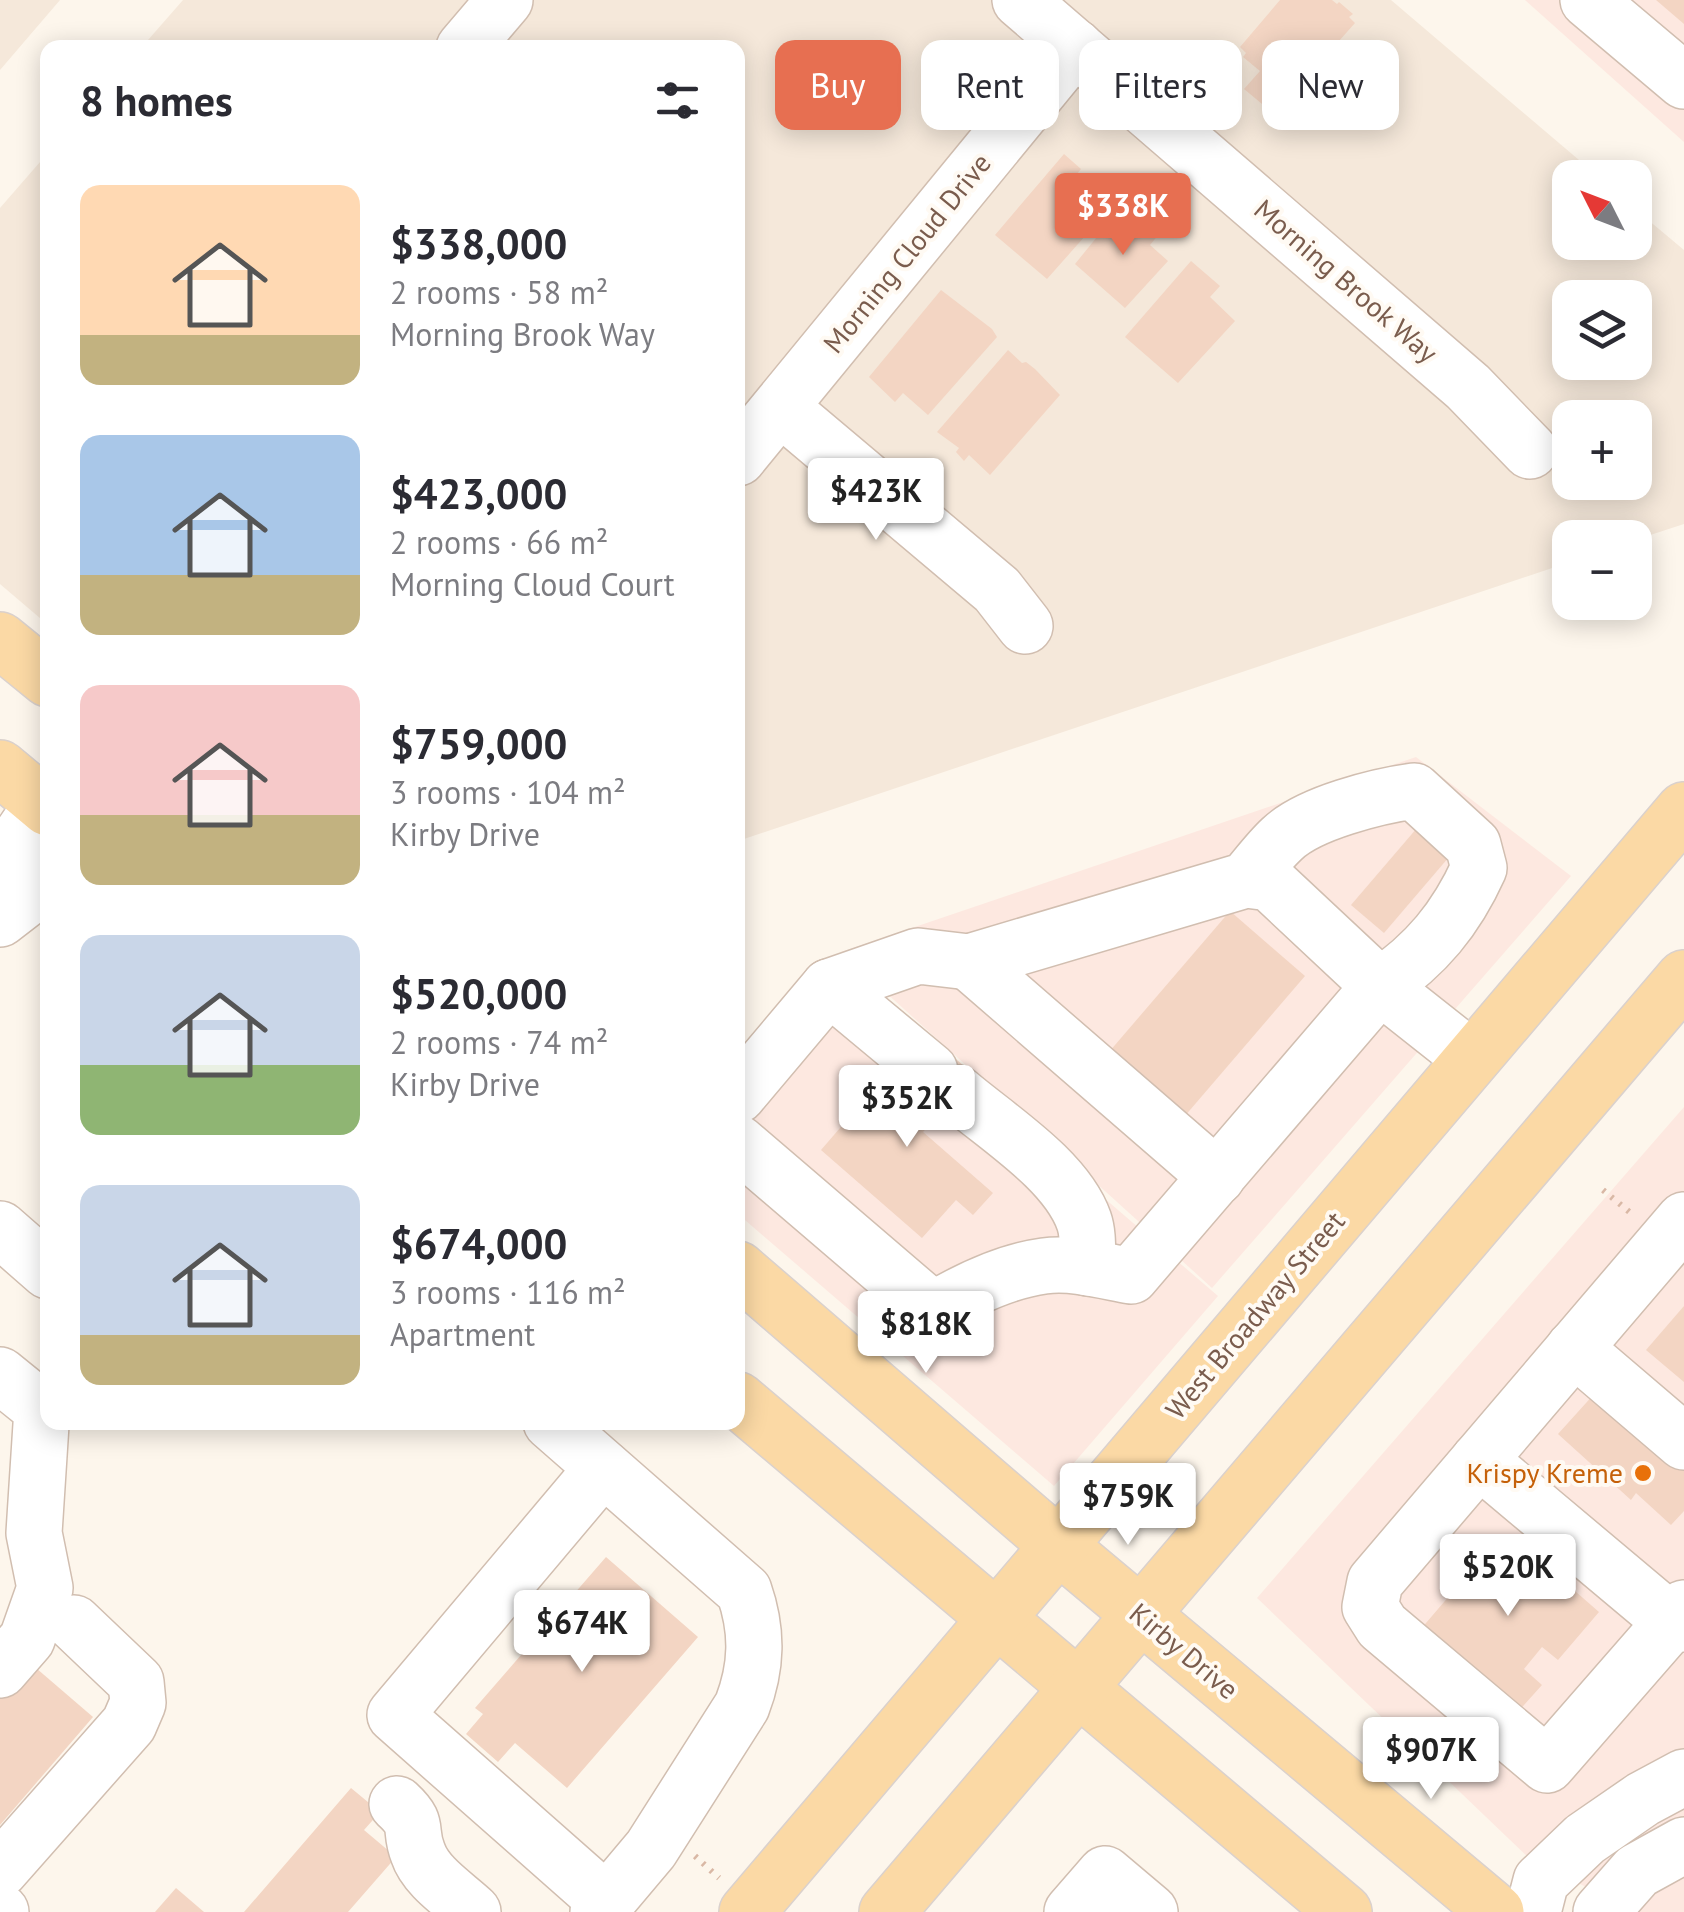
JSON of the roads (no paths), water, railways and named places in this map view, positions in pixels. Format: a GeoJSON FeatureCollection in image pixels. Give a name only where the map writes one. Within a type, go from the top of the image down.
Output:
{"type":"FeatureCollection","features":[{"type":"Feature","properties":{"kind":"main road"},"geometry":{"type":"LineString","coordinates":[[0,640],[40,672]]}},
{"type":"Feature","properties":{"kind":"main road"},"geometry":{"type":"LineString","coordinates":[[0,768],[40,798]]}},
{"type":"Feature","properties":{"kind":"main road","name":"West Broadway Street"},"geometry":{"type":"LineString","coordinates":[[747,1912],[1684,810]]}},
{"type":"Feature","properties":{"kind":"main road"},"geometry":{"type":"LineString","coordinates":[[886,1912],[1684,978]]}},
{"type":"Feature","properties":{"kind":"main road","name":"Kirby Drive"},"geometry":{"type":"LineString","coordinates":[[745,1275],[1060,1547],[1496,1912]]}},
{"type":"Feature","properties":{"kind":"main road"},"geometry":{"type":"LineString","coordinates":[[745,1406],[1344,1912]]}},
{"type":"Feature","properties":{"kind":"street"},"geometry":{"type":"LineString","coordinates":[[471,40],[504,0]]}},
{"type":"Feature","properties":{"kind":"street","name":"Morning Brook Way"},"geometry":{"type":"LineString","coordinates":[[1020,0],[1468,387],[1530,451]]}},
{"type":"Feature","properties":{"kind":"street"},"geometry":{"type":"LineString","coordinates":[[1588,0],[1684,82]]}},
{"type":"Feature","properties":{"kind":"street","name":"Morning Cloud Drive"},"geometry":{"type":"LineString","coordinates":[[745,450],[1074,46]]}},
{"type":"Feature","properties":{"kind":"street"},"geometry":{"type":"LineString","coordinates":[[781,408],[997,590],[1025,626]]}},
{"type":"Feature","properties":{"kind":"street"},"geometry":{"type":"LineString","coordinates":[[745,1149],[933,1310],[958,1296],[1046,1266],[1132,1276],[1380,986],[1414,963],[1463,905],[1479,868],[1472,844],[1414,792],[1389,794],[1300,827],[1284,836],[1246,880]]}},
{"type":"Feature","properties":{"kind":"street"},"geometry":{"type":"LineString","coordinates":[[0,866],[40,811]]}},
{"type":"Feature","properties":{"kind":"street"},"geometry":{"type":"LineString","coordinates":[[745,1068],[829,987],[918,956],[968,962],[1246,880],[1270,883],[1380,986],[1470,1058]]}},
{"type":"Feature","properties":{"kind":"street"},"geometry":{"type":"LineString","coordinates":[[0,919],[40,888]]}},
{"type":"Feature","properties":{"kind":"street"},"geometry":{"type":"LineString","coordinates":[[968,962],[1217,1177]]}},
{"type":"Feature","properties":{"kind":"street"},"geometry":{"type":"LineString","coordinates":[[829,987],[1055,1175],[1086,1224],[1088,1268]]}},
{"type":"Feature","properties":{"kind":"street"},"geometry":{"type":"LineString","coordinates":[[1479,1460],[1680,1618],[1547,1765],[1382,1626],[1370,1607],[1375,1582],[1574,1348],[1684,1220]]}},
{"type":"Feature","properties":{"kind":"street"},"geometry":{"type":"LineString","coordinates":[[0,1229],[40,1264]]}},
{"type":"Feature","properties":{"kind":"street"},"geometry":{"type":"LineString","coordinates":[[1574,1348],[1684,1442]]}},
{"type":"Feature","properties":{"kind":"street"},"geometry":{"type":"LineString","coordinates":[[0,1375],[40,1404]]}},
{"type":"Feature","properties":{"kind":"street"},"geometry":{"type":"LineString","coordinates":[[0,1670],[27,1638],[45,1588],[17,1520],[40,1428]]}},
{"type":"Feature","properties":{"kind":"street"},"geometry":{"type":"LineString","coordinates":[[560,1430],[744,1591],[753,1617],[755,1657],[742,1706],[651,1849],[603,1907],[395,1715],[603,1468]]}},
{"type":"Feature","properties":{"kind":"street"},"geometry":{"type":"LineString","coordinates":[[0,1870],[129,1724],[138,1703],[136,1682],[74,1623]]}},
{"type":"Feature","properties":{"kind":"street"},"geometry":{"type":"LineString","coordinates":[[1532,1912],[1542,1881],[1586,1840],[1643,1799],[1684,1777]]}},
{"type":"Feature","properties":{"kind":"street"},"geometry":{"type":"LineString","coordinates":[[397,1804],[413,1818],[418,1854],[429,1871],[473,1912]]}},
{"type":"Feature","properties":{"kind":"street"},"geometry":{"type":"LineString","coordinates":[[1601,1912],[1637,1871],[1684,1845]]}},
{"type":"Feature","properties":{"kind":"street"},"geometry":{"type":"LineString","coordinates":[[1072,1912],[1105,1874],[1150,1912]]}},
{"type":"Feature","properties":{"kind":"place","name":"Krispy Kreme"},"geometry":{"type":"Point","coordinates":[1643,1473]}}]}
